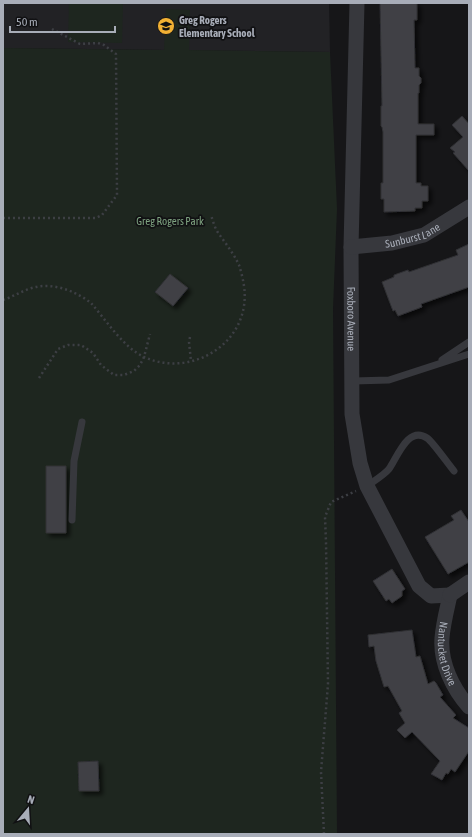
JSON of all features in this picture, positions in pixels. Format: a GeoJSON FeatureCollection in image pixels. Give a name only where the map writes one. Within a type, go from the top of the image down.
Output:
{"type":"FeatureCollection","features":[{"type":"Feature","properties":{"kind":"street","name":"Foxboro Avenue"},"geometry":{"type":"LineString","coordinates":[[356,3],[351,247],[352,414],[360,463],[367,486],[419,586],[431,596],[450,595]]}},
{"type":"Feature","properties":{"kind":"street","name":"Sunburst Lane"},"geometry":{"type":"LineString","coordinates":[[351,247],[392,243],[424,235],[469,207]]}},
{"type":"Feature","properties":{"kind":"street"},"geometry":{"type":"LineString","coordinates":[[450,595],[469,582]]}},
{"type":"Feature","properties":{"kind":"street","name":"Nantucket Drive"},"geometry":{"type":"LineString","coordinates":[[450,595],[442,639],[443,652],[449,676],[455,688],[469,707]]}},
{"type":"Feature","properties":{"kind":"lane"},"geometry":{"type":"LineString","coordinates":[[436,365],[469,342]]}},
{"type":"Feature","properties":{"kind":"lane"},"geometry":{"type":"LineString","coordinates":[[353,381],[389,380],[469,354]]}},
{"type":"Feature","properties":{"kind":"lane"},"geometry":{"type":"LineString","coordinates":[[72,520],[74,461],[82,422]]}},
{"type":"Feature","properties":{"kind":"lane"},"geometry":{"type":"LineString","coordinates":[[367,486],[388,470],[401,446],[410,438],[419,435],[427,438],[454,471]]}},
{"type":"Feature","properties":{"kind":"path"},"geometry":{"type":"LineString","coordinates":[[3,218],[96,218],[102,215],[117,195],[116,54],[104,45],[98,43],[80,44],[52,29]]}},
{"type":"Feature","properties":{"kind":"path"},"geometry":{"type":"LineString","coordinates":[[3,300],[30,288],[53,286],[74,292],[90,303],[133,350],[144,357],[169,364],[191,361],[214,352],[228,340],[238,324],[243,306],[244,286],[238,265],[229,248],[218,234],[210,215]]}},
{"type":"Feature","properties":{"kind":"path"},"geometry":{"type":"LineString","coordinates":[[39,378],[58,349],[68,345],[81,346],[87,349],[93,353],[101,365],[114,374],[124,375],[134,371],[140,365],[144,357],[150,334]]}},
{"type":"Feature","properties":{"kind":"path"},"geometry":{"type":"LineString","coordinates":[[190,336],[189,342],[191,361]]}},
{"type":"Feature","properties":{"kind":"path"},"geometry":{"type":"LineString","coordinates":[[324,834],[321,772],[328,684],[325,517],[332,502],[367,486]]}},
{"type":"Feature","properties":{"kind":"shaded area","name":"Greg Rogers Elementary School"},"geometry":{"type":"Polygon","coordinates":[[[3,3],[329,3],[330,52],[3,48],[3,3]]]}},
{"type":"Feature","properties":{"kind":"green space"},"geometry":{"type":"Polygon","coordinates":[[[69,3],[123,3],[122,43],[68,42],[69,3]]]}},
{"type":"Feature","properties":{"kind":"green space","name":"Greg Rogers Park"},"geometry":{"type":"Polygon","coordinates":[[[166,9],[190,10],[189,50],[330,52],[337,209],[333,309],[337,834],[3,834],[3,48],[164,50],[166,9]]]}},
{"type":"Feature","properties":{"kind":"building"},"geometry":{"type":"Polygon","coordinates":[[[380,3],[417,3],[417,20],[414,20],[415,68],[419,68],[419,76],[421,78],[418,93],[418,124],[434,124],[434,135],[416,135],[416,183],[421,183],[421,186],[428,186],[428,201],[422,201],[422,208],[415,208],[415,211],[384,212],[384,199],[381,199],[381,183],[383,183],[383,132],[381,126],[380,3]]]}},
{"type":"Feature","properties":{"kind":"building"},"geometry":{"type":"Polygon","coordinates":[[[462,116],[469,124],[469,171],[453,153],[455,152],[450,148],[463,137],[452,125],[462,116]]]}},
{"type":"Feature","properties":{"kind":"building"},"geometry":{"type":"Polygon","coordinates":[[[469,244],[469,287],[421,304],[422,307],[398,316],[395,310],[393,311],[382,282],[394,277],[394,275],[408,270],[409,272],[458,255],[456,250],[469,244]]]}},
{"type":"Feature","properties":{"kind":"building"},"geometry":{"type":"Polygon","coordinates":[[[170,274],[188,288],[173,306],[155,292],[170,274]]]}},
{"type":"Feature","properties":{"kind":"building"},"geometry":{"type":"Polygon","coordinates":[[[46,466],[66,466],[66,533],[46,533],[46,466]]]}},
{"type":"Feature","properties":{"kind":"building"},"geometry":{"type":"Polygon","coordinates":[[[461,510],[469,522],[469,562],[448,574],[425,537],[454,520],[451,516],[461,510]]]}},
{"type":"Feature","properties":{"kind":"building"},"geometry":{"type":"Polygon","coordinates":[[[392,569],[405,589],[402,591],[402,596],[392,603],[389,599],[386,601],[373,581],[392,569]]]}},
{"type":"Feature","properties":{"kind":"building"},"geometry":{"type":"Polygon","coordinates":[[[412,630],[416,657],[420,656],[428,684],[434,681],[436,683],[443,695],[440,697],[456,715],[453,718],[469,728],[469,751],[455,772],[451,769],[448,774],[446,773],[442,780],[431,774],[440,761],[412,732],[405,738],[397,730],[405,723],[399,713],[402,711],[388,686],[384,687],[376,661],[374,646],[369,647],[368,635],[412,630]]]}},
{"type":"Feature","properties":{"kind":"building"},"geometry":{"type":"Polygon","coordinates":[[[98,761],[99,791],[79,791],[78,762],[98,761]]]}},
{"type":"Feature","properties":{"kind":"place","name":"Greg Rogers Elementary School"},"geometry":{"type":"Point","coordinates":[166,26]}}]}
